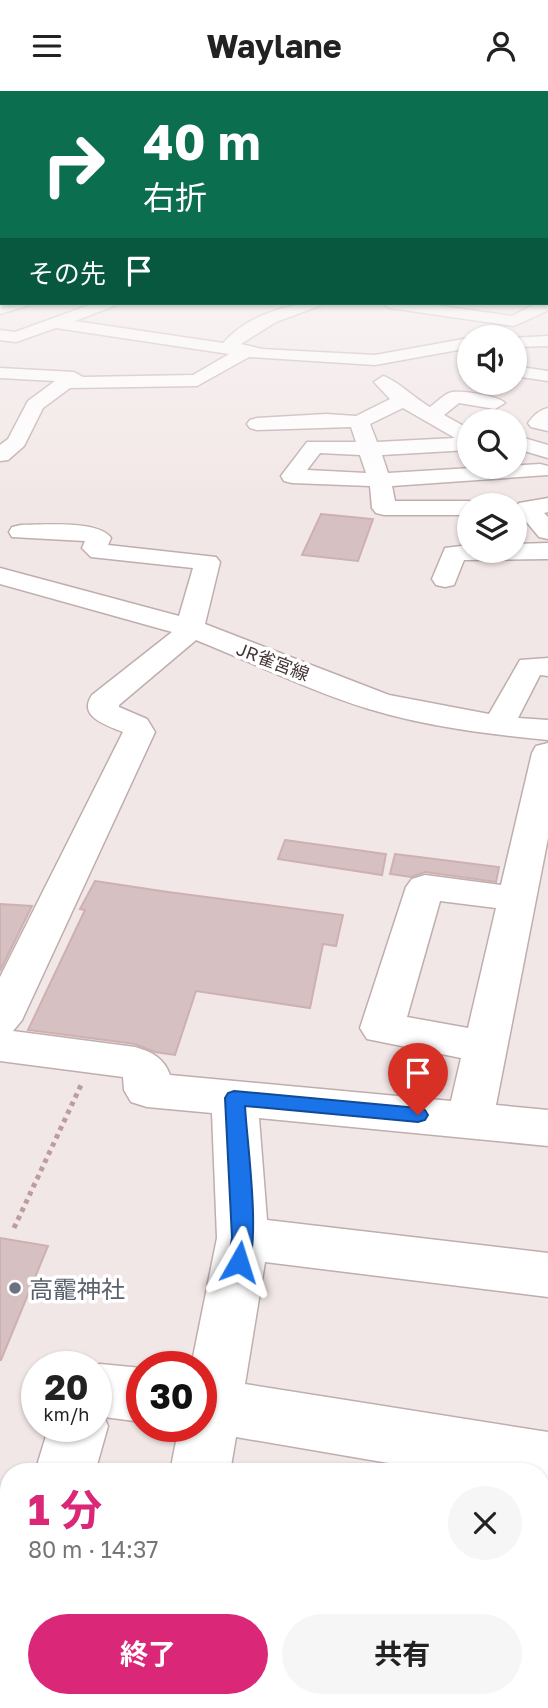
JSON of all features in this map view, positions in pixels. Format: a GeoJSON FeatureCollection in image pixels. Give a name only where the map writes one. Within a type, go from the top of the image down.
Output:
{"type":"FeatureCollection","features":[{"type":"Feature","properties":{"kind":"street"},"geometry":{"type":"LineString","coordinates":[[227,347],[262,354],[457,363]]}},
{"type":"Feature","properties":{"kind":"street"},"geometry":{"type":"LineString","coordinates":[[367,360],[442,347]]}},
{"type":"Feature","properties":{"kind":"street"},"geometry":{"type":"LineString","coordinates":[[65,383],[197,380],[242,354],[238,349]]}},
{"type":"Feature","properties":{"kind":"street"},"geometry":{"type":"LineString","coordinates":[[367,360],[403,400],[457,431]]}},
{"type":"Feature","properties":{"kind":"street"},"geometry":{"type":"LineString","coordinates":[[527,372],[545,373]]}},
{"type":"Feature","properties":{"kind":"street"},"geometry":{"type":"LineString","coordinates":[[0,373],[74,377],[35,405],[17,442],[0,455]]}},
{"type":"Feature","properties":{"kind":"street"},"geometry":{"type":"LineString","coordinates":[[439,421],[455,397],[495,403]]}},
{"type":"Feature","properties":{"kind":"street"},"geometry":{"type":"LineString","coordinates":[[257,424],[326,420],[359,422],[403,400]]}},
{"type":"Feature","properties":{"kind":"street"},"geometry":{"type":"LineString","coordinates":[[548,414],[538,423],[548,425]]}},
{"type":"Feature","properties":{"kind":"street"},"geometry":{"type":"LineString","coordinates":[[439,421],[457,416]]}},
{"type":"Feature","properties":{"kind":"street"},"geometry":{"type":"LineString","coordinates":[[359,422],[376,472],[384,507],[457,507]]}},
{"type":"Feature","properties":{"kind":"street"},"geometry":{"type":"LineString","coordinates":[[376,472],[457,448]]}},
{"type":"Feature","properties":{"kind":"street"},"geometry":{"type":"LineString","coordinates":[[527,455],[539,468]]}},
{"type":"Feature","properties":{"kind":"street"},"geometry":{"type":"LineString","coordinates":[[376,472],[457,462]]}},
{"type":"Feature","properties":{"kind":"street"},"geometry":{"type":"LineString","coordinates":[[376,472],[539,468]]}},
{"type":"Feature","properties":{"kind":"street"},"geometry":{"type":"LineString","coordinates":[[530,507],[548,532]]}},
{"type":"Feature","properties":{"kind":"street"},"geometry":{"type":"LineString","coordinates":[[0,1020],[139,732],[136,726],[104,712],[103,702],[190,628],[207,562],[100,552],[94,548],[99,538],[93,534],[9,537]]}},
{"type":"Feature","properties":{"kind":"street"},"geometry":{"type":"LineString","coordinates":[[444,579],[454,553],[548,551]]}},
{"type":"Feature","properties":{"kind":"street","name":"JR雀宮線"},"geometry":{"type":"LineString","coordinates":[[0,576],[190,628],[378,702],[443,719],[548,730]]}},
{"type":"Feature","properties":{"kind":"street"},"geometry":{"type":"LineString","coordinates":[[498,726],[530,666],[548,667]]}},
{"type":"Feature","properties":{"kind":"street"},"geometry":{"type":"LineString","coordinates":[[470,1119],[548,753]]}},
{"type":"Feature","properties":{"kind":"street"},"geometry":{"type":"LineString","coordinates":[[485,1047],[382,1028],[425,887],[517,899]]}},
{"type":"Feature","properties":{"kind":"street"},"geometry":{"type":"LineString","coordinates":[[0,1045],[135,1063],[147,1073],[147,1090],[548,1128]]}},
{"type":"Feature","properties":{"kind":"street"},"geometry":{"type":"LineString","coordinates":[[217,1362],[243,1238],[234,1098]]}},
{"type":"Feature","properties":{"kind":"street"},"geometry":{"type":"LineString","coordinates":[[243,1238],[548,1275]]}},
{"type":"Feature","properties":{"kind":"street"},"geometry":{"type":"LineString","coordinates":[[217,1406],[548,1461]]}},
{"type":"Feature","properties":{"kind":"street"},"geometry":{"type":"LineString","coordinates":[[68,1463],[74,1442]]}},
{"type":"Feature","properties":{"kind":"street"},"geometry":{"type":"LineString","coordinates":[[201,1463],[204,1442]]}},
{"type":"Feature","properties":{"kind":"path"},"geometry":{"type":"LineString","coordinates":[[14,1228],[94,1058]]}},
{"type":"Feature","properties":{"kind":"building"},"geometry":{"type":"Polygon","coordinates":[[[321,514],[373,519],[358,561],[302,555],[321,514]]]}},
{"type":"Feature","properties":{"kind":"building"},"geometry":{"type":"Polygon","coordinates":[[[285,840],[386,854],[382,875],[278,859],[285,840]]]}},
{"type":"Feature","properties":{"kind":"building"},"geometry":{"type":"Polygon","coordinates":[[[395,854],[499,867],[496,882],[425,872],[411,877],[390,874],[395,854]]]}},
{"type":"Feature","properties":{"kind":"building"},"geometry":{"type":"Polygon","coordinates":[[[95,881],[343,915],[336,946],[323,944],[310,1008],[196,991],[175,1055],[155,1052],[135,1044],[28,1030],[85,910],[80,909],[95,881]]]}},
{"type":"Feature","properties":{"kind":"building"},"geometry":{"type":"Polygon","coordinates":[[[0,904],[32,906],[0,971],[0,904]]]}},
{"type":"Feature","properties":{"kind":"building","name":"高靇神社"},"geometry":{"type":"Polygon","coordinates":[[[0,1238],[48,1246],[1,1360],[0,1360],[0,1238]]]}},
{"type":"Feature","properties":{"kind":"place","name":"高靇神社"},"geometry":{"type":"Point","coordinates":[15,1288]}},
{"type":"Feature","properties":{"kind":"route"},"geometry":{"type":"LineString","coordinates":[[239,1262],[243,1238],[234,1098],[418,1115]]}}]}
